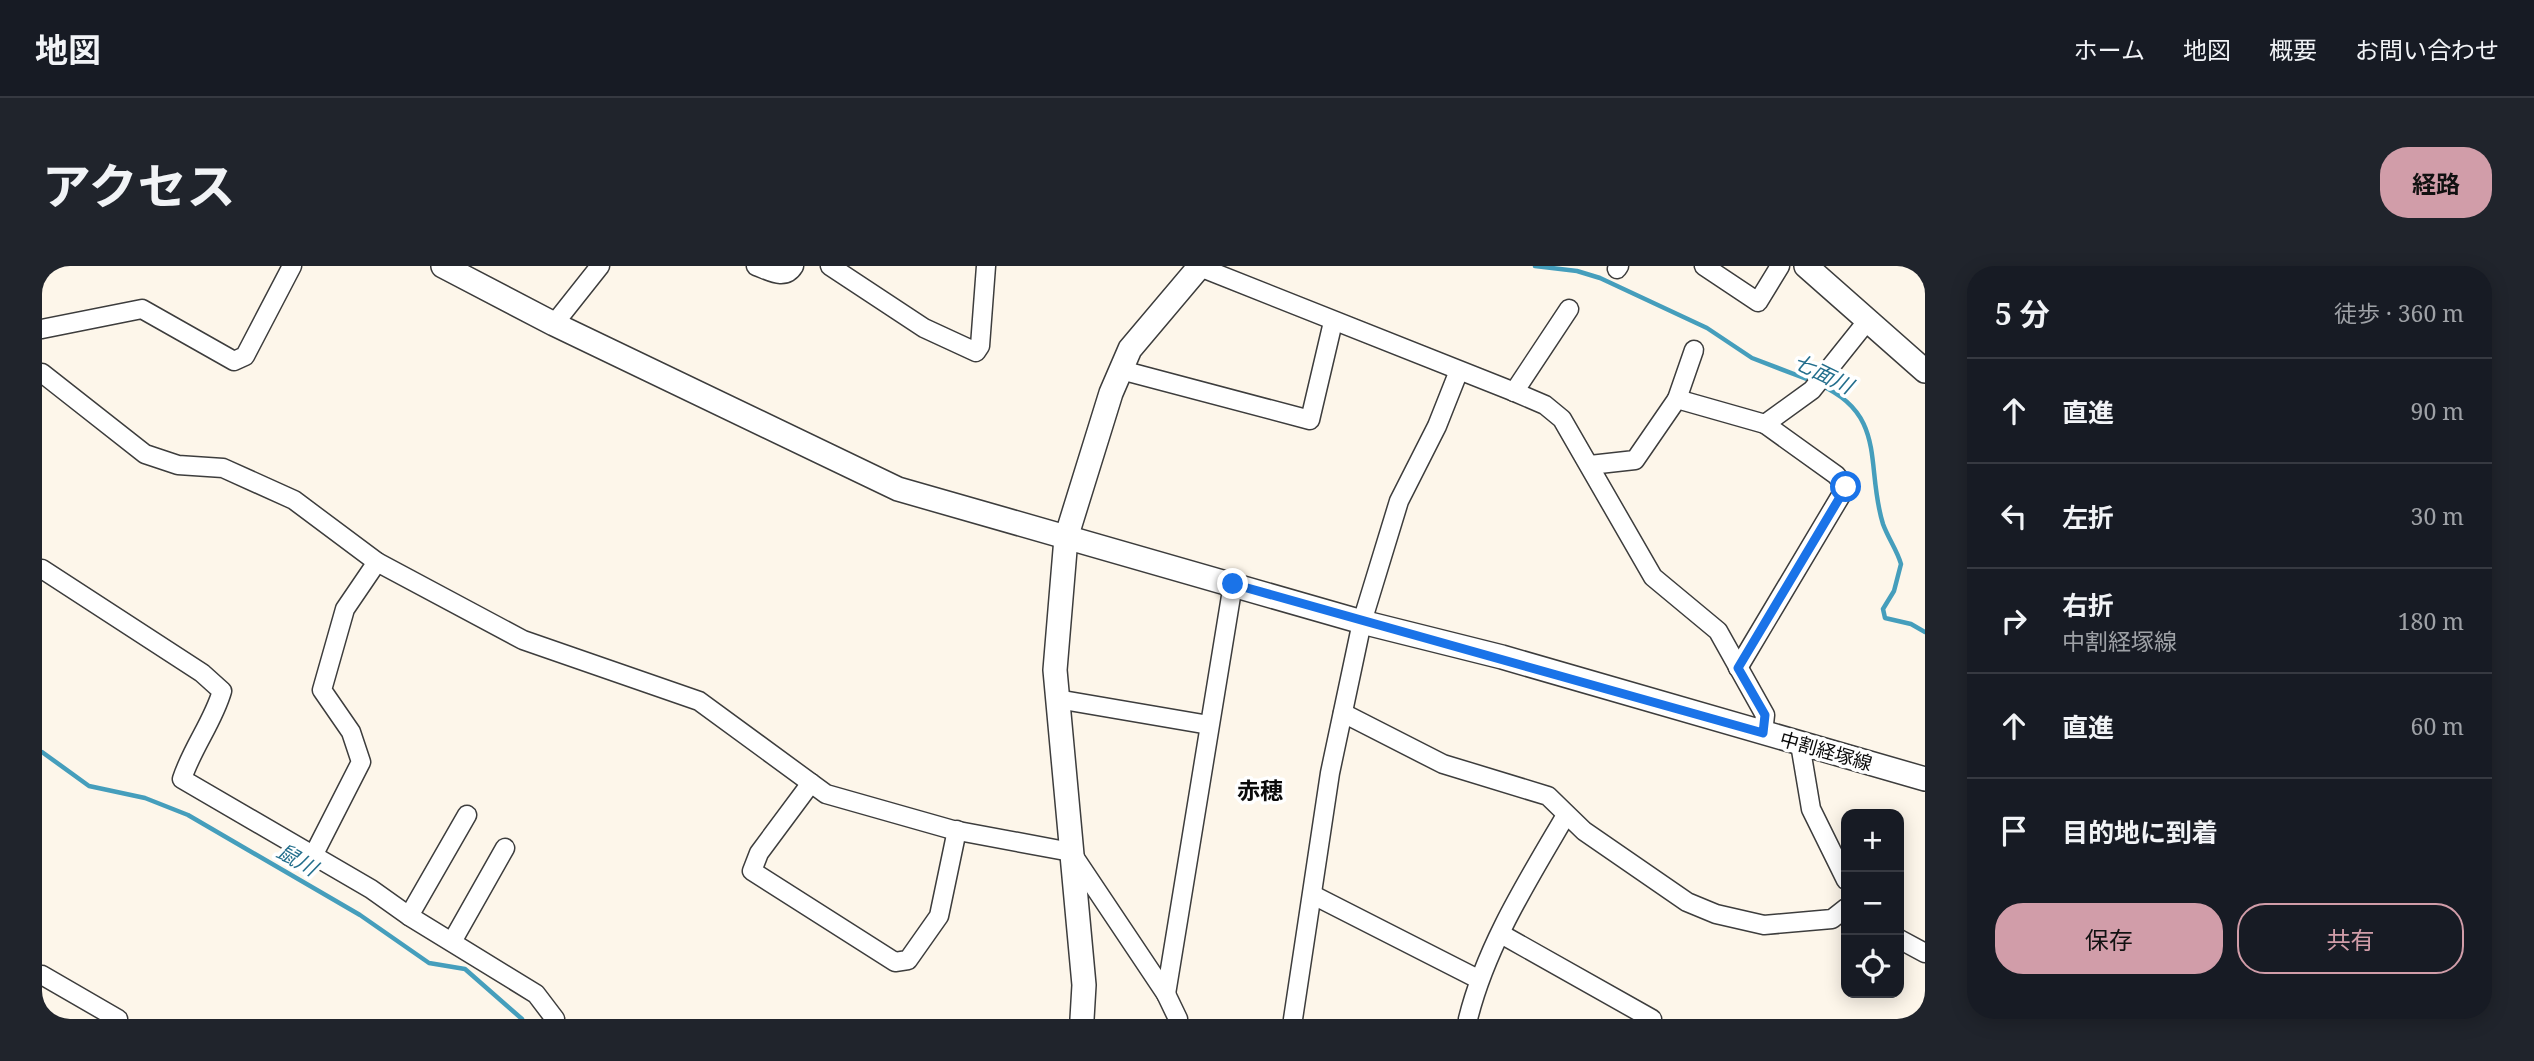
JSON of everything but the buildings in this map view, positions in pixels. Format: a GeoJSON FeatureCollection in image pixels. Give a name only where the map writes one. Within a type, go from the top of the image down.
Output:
{"type":"FeatureCollection","features":[{"type":"Feature","properties":{"kind":"street"},"geometry":{"type":"LineString","coordinates":[[42,329],[142,309],[234,361],[245,356],[292,266]]}},
{"type":"Feature","properties":{"kind":"street","name":"中割経塚線"},"geometry":{"type":"LineString","coordinates":[[443,266],[554,324],[898,489],[1362,622],[1502,657],[1925,779]]}},
{"type":"Feature","properties":{"kind":"street"},"geometry":{"type":"LineString","coordinates":[[554,324],[600,266]]}},
{"type":"Feature","properties":{"kind":"street"},"geometry":{"type":"LineString","coordinates":[[756,266],[785,275],[794,266]]}},
{"type":"Feature","properties":{"kind":"street"},"geometry":{"type":"LineString","coordinates":[[830,266],[924,328],[975,352],[980,346],[986,266]]}},
{"type":"Feature","properties":{"kind":"street"},"geometry":{"type":"LineString","coordinates":[[1082,1019],[1084,985],[1055,670],[1066,538],[1090,454],[1130,349],[1199,266],[1458,373],[1545,405],[1562,419],[1653,577],[1718,631],[1765,715],[1763,733]]}},
{"type":"Feature","properties":{"kind":"street"},"geometry":{"type":"LineString","coordinates":[[1704,266],[1758,302],[1780,266]]}},
{"type":"Feature","properties":{"kind":"street"},"geometry":{"type":"LineString","coordinates":[[1811,268],[1925,371]]}},
{"type":"Feature","properties":{"kind":"street"},"geometry":{"type":"LineString","coordinates":[[1514,392],[1569,309]]}},
{"type":"Feature","properties":{"kind":"street"},"geometry":{"type":"LineString","coordinates":[[1765,424],[1812,390],[1868,320]]}},
{"type":"Feature","properties":{"kind":"street"},"geometry":{"type":"LineString","coordinates":[[1121,370],[1310,420],[1334,322]]}},
{"type":"Feature","properties":{"kind":"street"},"geometry":{"type":"LineString","coordinates":[[1590,465],[1635,460],[1677,399],[1694,349]]}},
{"type":"Feature","properties":{"kind":"street"},"geometry":{"type":"LineString","coordinates":[[42,373],[145,454],[178,465],[223,468],[294,499],[377,562],[523,640],[699,701],[826,794],[957,830],[1071,852],[1166,993],[1178,1019]]}},
{"type":"Feature","properties":{"kind":"street"},"geometry":{"type":"LineString","coordinates":[[1293,1019],[1343,713],[1362,622],[1399,501],[1437,426],[1458,373]]}},
{"type":"Feature","properties":{"kind":"street"},"geometry":{"type":"LineString","coordinates":[[1677,399],[1765,424],[1836,475],[1846,487],[1738,668]]}},
{"type":"Feature","properties":{"kind":"street"},"geometry":{"type":"LineString","coordinates":[[313,856],[361,762],[351,732],[321,690],[345,609],[377,562]]}},
{"type":"Feature","properties":{"kind":"street"},"geometry":{"type":"LineString","coordinates":[[42,569],[202,673],[222,691],[219,704],[188,760],[182,779],[453,940],[536,994],[555,1019]]}},
{"type":"Feature","properties":{"kind":"street"},"geometry":{"type":"LineString","coordinates":[[1166,993],[1233,584]]}},
{"type":"Feature","properties":{"kind":"street"},"geometry":{"type":"LineString","coordinates":[[1057,699],[1209,725]]}},
{"type":"Feature","properties":{"kind":"street"},"geometry":{"type":"LineString","coordinates":[[1343,713],[1443,764],[1548,796],[1566,815],[1687,902],[1716,914],[1764,925],[1832,919],[1841,912]]}},
{"type":"Feature","properties":{"kind":"street"},"geometry":{"type":"LineString","coordinates":[[1800,744],[1811,809],[1842,872]]}},
{"type":"Feature","properties":{"kind":"street"},"geometry":{"type":"LineString","coordinates":[[811,783],[759,853],[752,871],[895,962],[908,960],[939,916],[957,830]]}},
{"type":"Feature","properties":{"kind":"street"},"geometry":{"type":"LineString","coordinates":[[409,916],[467,814]]}},
{"type":"Feature","properties":{"kind":"street"},"geometry":{"type":"LineString","coordinates":[[1468,1019],[1478,979],[1566,815]]}},
{"type":"Feature","properties":{"kind":"street"},"geometry":{"type":"LineString","coordinates":[[453,940],[505,848]]}},
{"type":"Feature","properties":{"kind":"street"},"geometry":{"type":"LineString","coordinates":[[1313,895],[1478,979]]}},
{"type":"Feature","properties":{"kind":"street"},"geometry":{"type":"LineString","coordinates":[[1501,934],[1653,1019]]}},
{"type":"Feature","properties":{"kind":"street"},"geometry":{"type":"LineString","coordinates":[[1904,942],[1925,953]]}},
{"type":"Feature","properties":{"kind":"street"},"geometry":{"type":"LineString","coordinates":[[42,975],[118,1019]]}},
{"type":"Feature","properties":{"kind":"waterway","name":"七面川"},"geometry":{"type":"LineString","coordinates":[[1535,266],[1577,271],[1600,278],[1707,328],[1752,358],[1812,381]]}},
{"type":"Feature","properties":{"kind":"waterway","name":"七面川"},"geometry":{"type":"LineString","coordinates":[[1820,385],[1841,397],[1856,411],[1870,444],[1883,524],[1901,564],[1894,591],[1883,609],[1885,618],[1911,624],[1925,632]]}},
{"type":"Feature","properties":{"kind":"waterway","name":"鼠川"},"geometry":{"type":"LineString","coordinates":[[42,752],[89,786],[145,798],[188,815],[360,915],[429,963],[465,969],[522,1019]]}},
{"type":"Feature","properties":{"kind":"district","name":"赤穂"},"geometry":{"type":"Point","coordinates":[1260,791]}},
{"type":"Feature","properties":{"kind":"route"},"geometry":{"type":"LineString","coordinates":[[1233,584],[1362,622],[1502,657],[1763,733],[1765,715],[1738,668],[1846,487]]}}]}
